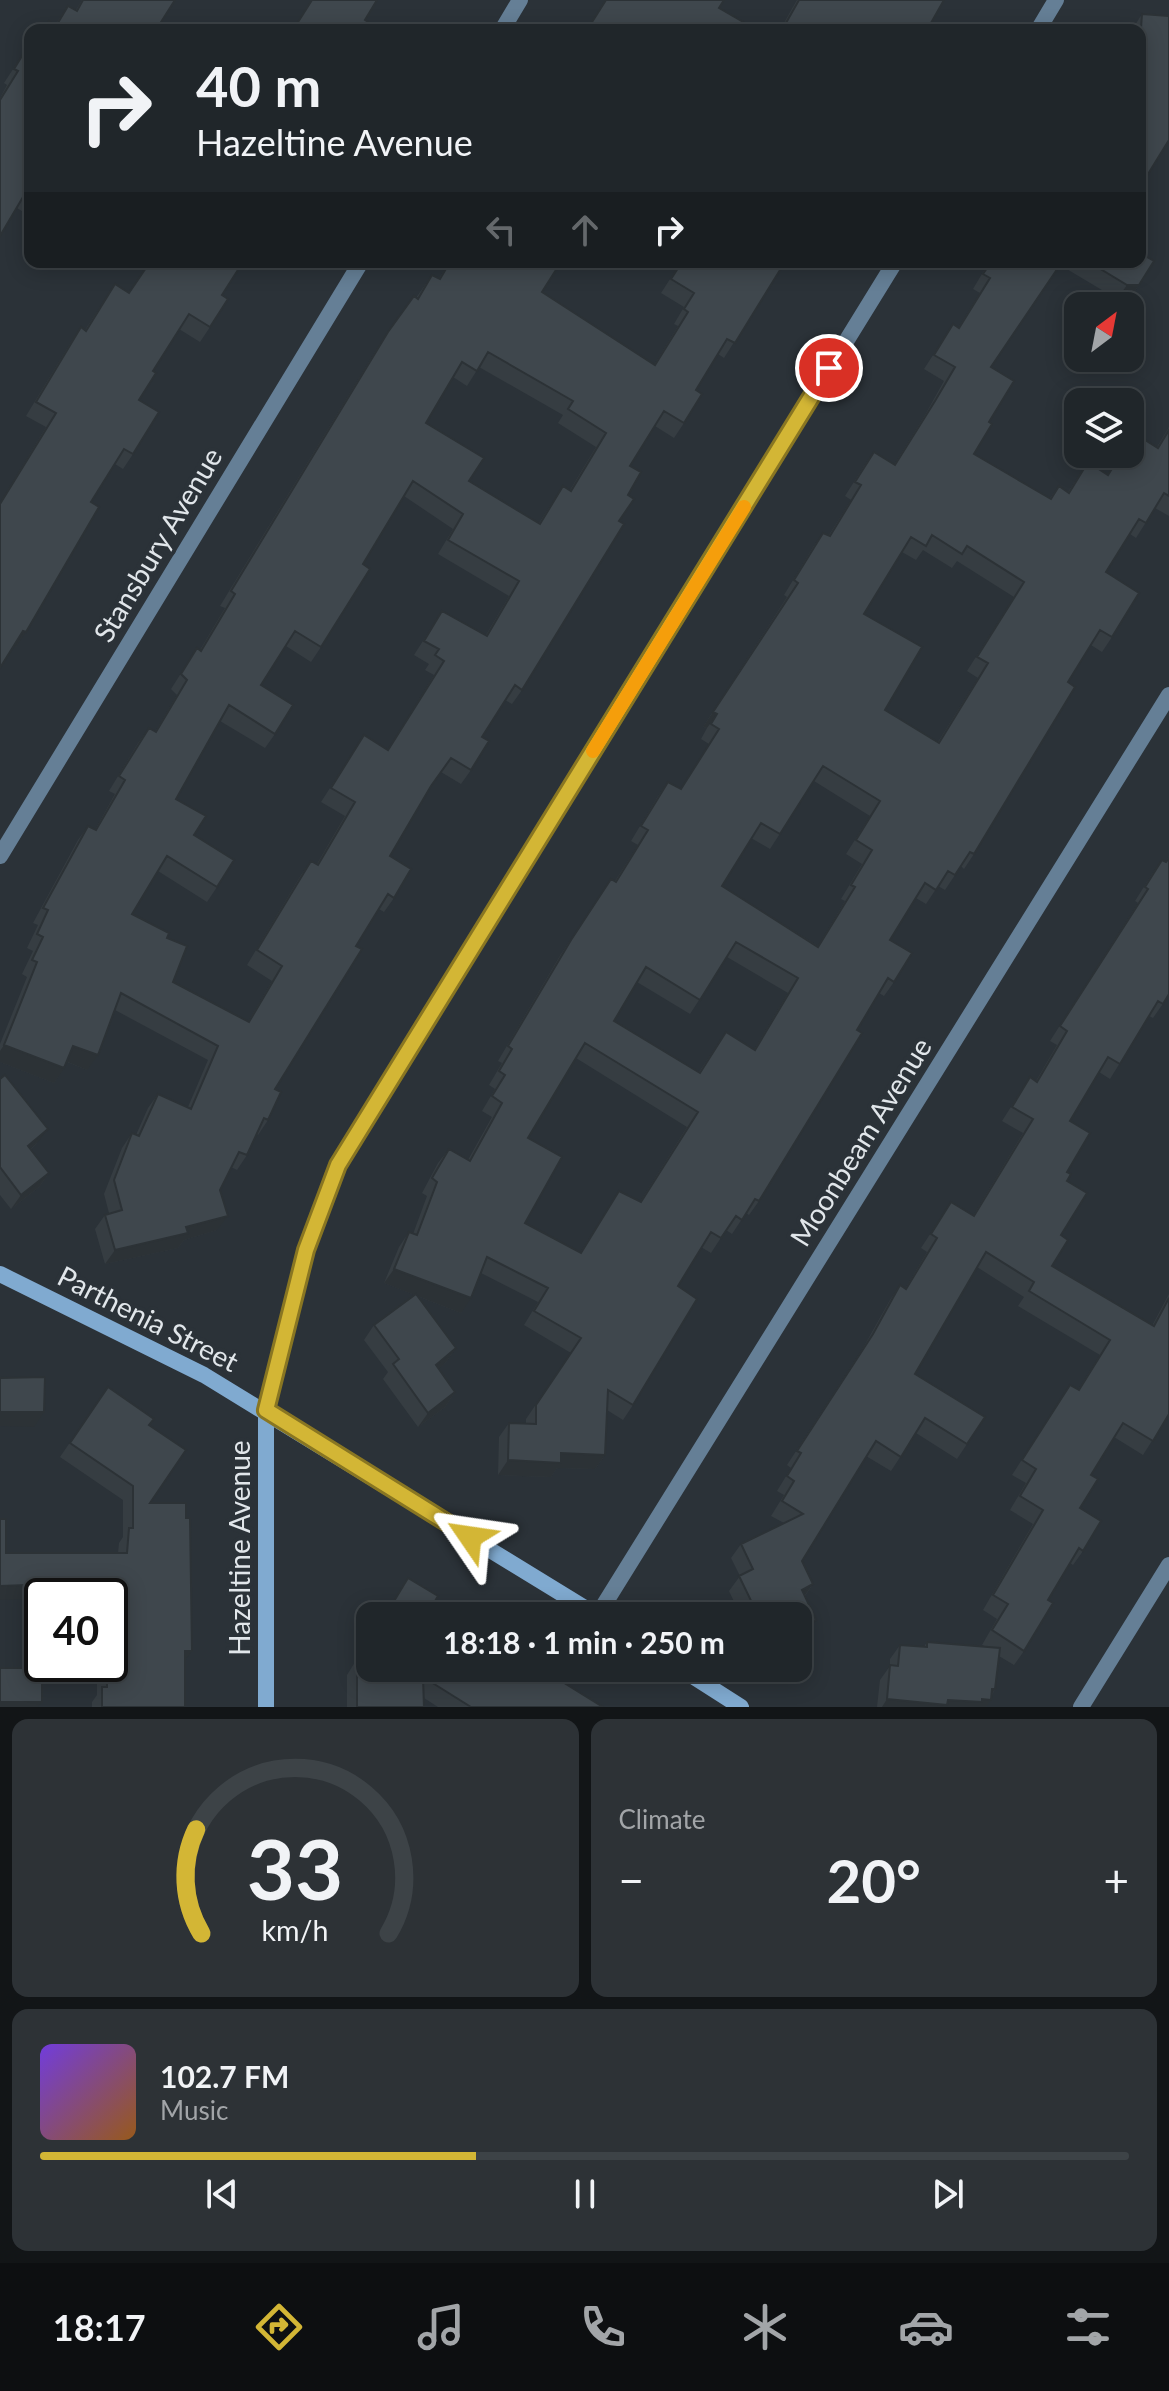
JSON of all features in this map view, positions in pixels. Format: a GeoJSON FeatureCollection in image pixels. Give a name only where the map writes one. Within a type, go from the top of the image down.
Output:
{"type":"FeatureCollection","features":[{"type":"Feature","properties":{"kind":"street"},"geometry":{"type":"LineString","coordinates":[[506,24],[520,0]]}},
{"type":"Feature","properties":{"kind":"street"},"geometry":{"type":"LineString","coordinates":[[1042,24],[1056,0]]}},
{"type":"Feature","properties":{"kind":"street","name":"Stansbury Avenue"},"geometry":{"type":"LineString","coordinates":[[0,856],[357,268]]}},
{"type":"Feature","properties":{"kind":"street","name":"Hazeltine Avenue"},"geometry":{"type":"LineString","coordinates":[[266,1707],[266,1410],[306,1250],[338,1165],[891,268]]}},
{"type":"Feature","properties":{"kind":"street","name":"Moonbeam Avenue"},"geometry":{"type":"LineString","coordinates":[[606,1602],[1169,695]]}},
{"type":"Feature","properties":{"kind":"street","name":"Parthenia Street"},"geometry":{"type":"LineString","coordinates":[[0,1274],[204,1375],[266,1410],[575,1602]]}},
{"type":"Feature","properties":{"kind":"street"},"geometry":{"type":"LineString","coordinates":[[1081,1707],[1169,1565]]}},
{"type":"Feature","properties":{"kind":"street"},"geometry":{"type":"LineString","coordinates":[[702,1682],[741,1707]]}},
{"type":"Feature","properties":{"kind":"building"},"geometry":{"type":"Polygon","coordinates":[[[83,0],[175,0],[160,24],[57,24],[68,6],[77,11],[83,0]]]}},
{"type":"Feature","properties":{"kind":"building"},"geometry":{"type":"Polygon","coordinates":[[[312,0],[377,0],[365,20],[372,24],[297,24],[312,0]]]}},
{"type":"Feature","properties":{"kind":"building"},"geometry":{"type":"Polygon","coordinates":[[[606,0],[724,0],[719,8],[747,24],[591,24],[606,0]]]}},
{"type":"Feature","properties":{"kind":"building"},"geometry":{"type":"Polygon","coordinates":[[[799,0],[944,0],[930,24],[785,24],[799,0]]]}},
{"type":"Feature","properties":{"kind":"building"},"geometry":{"type":"Polygon","coordinates":[[[1142,14],[1169,16],[1169,140],[1146,177],[1146,24],[1141,24],[1142,14]]]}},
{"type":"Feature","properties":{"kind":"building"},"geometry":{"type":"Polygon","coordinates":[[[24,53],[24,195],[0,236],[0,100],[18,71],[14,69],[24,53]]]}},
{"type":"Feature","properties":{"kind":"building"},"geometry":{"type":"Polygon","coordinates":[[[1146,256],[1154,261],[1139,285],[1127,285],[1099,268],[1146,268],[1146,256]]]}},
{"type":"Feature","properties":{"kind":"building"},"geometry":{"type":"Polygon","coordinates":[[[146,268],[239,268],[222,295],[228,299],[210,327],[189,314],[153,371],[156,373],[139,400],[159,412],[133,454],[124,449],[91,502],[99,507],[26,632],[23,631],[0,668],[0,504],[56,413],[36,402],[81,327],[86,331],[115,284],[129,293],[146,268]]]}},
{"type":"Feature","properties":{"kind":"building"},"geometry":{"type":"Polygon","coordinates":[[[446,268],[557,268],[542,292],[655,365],[688,312],[684,309],[694,293],[671,279],[678,268],[781,268],[735,343],[727,339],[696,390],[702,394],[684,423],[664,411],[630,466],[641,472],[628,495],[634,499],[619,521],[624,524],[522,690],[515,685],[482,737],[489,741],[471,770],[451,758],[390,856],[411,869],[394,898],[388,894],[356,946],[362,949],[275,1089],[281,1092],[268,1120],[264,1118],[247,1155],[239,1152],[220,1190],[228,1216],[186,1227],[188,1233],[115,1250],[105,1215],[122,1210],[114,1180],[132,1133],[139,1136],[158,1094],[191,1109],[218,1046],[121,993],[98,1055],[73,1046],[64,1068],[4,1045],[37,962],[32,960],[43,937],[37,934],[48,910],[43,908],[88,826],[96,830],[125,780],[119,776],[149,728],[156,732],[187,680],[181,674],[197,648],[201,651],[235,594],[231,591],[388,332],[414,296],[418,299],[432,275],[440,279],[446,268]],[[488,352],[477,371],[462,362],[426,423],[484,458],[469,481],[540,524],[563,486],[571,491],[606,433],[568,409],[573,401],[488,352]],[[413,481],[363,564],[370,569],[321,647],[295,631],[261,685],[293,705],[275,734],[229,705],[176,799],[206,816],[194,835],[234,860],[217,887],[167,856],[132,914],[169,933],[167,938],[187,946],[173,982],[249,1022],[282,966],[257,950],[311,861],[318,865],[355,802],[331,788],[364,735],[388,750],[444,661],[435,655],[439,649],[424,641],[442,611],[487,636],[519,581],[448,540],[463,514],[413,481]]]}},
{"type":"Feature","properties":{"kind":"building"},"geometry":{"type":"Polygon","coordinates":[[[987,268],[1058,268],[991,367],[1014,381],[974,454],[1051,499],[1059,486],[1069,493],[1084,468],[1097,468],[1108,475],[1112,468],[1144,468],[1144,439],[1158,448],[1169,430],[1169,496],[1164,493],[1146,523],[1139,519],[1106,572],[1139,593],[1112,637],[1100,630],[1068,682],[1075,687],[974,854],[970,852],[955,875],[948,871],[936,890],[925,883],[890,940],[912,953],[894,982],[888,978],[857,1030],[862,1033],[759,1201],[755,1199],[742,1220],[736,1216],[721,1238],[711,1232],[678,1286],[697,1299],[633,1405],[608,1390],[605,1455],[561,1453],[561,1463],[508,1460],[509,1423],[536,1424],[536,1405],[581,1338],[534,1311],[548,1288],[487,1257],[471,1298],[394,1269],[409,1232],[417,1235],[437,1182],[432,1178],[449,1149],[470,1161],[502,1103],[492,1096],[505,1075],[499,1071],[512,1049],[508,1046],[571,940],[611,879],[616,882],[648,830],[641,826],[668,782],[681,789],[719,729],[711,724],[717,714],[713,712],[798,583],[794,580],[823,533],[830,536],[861,485],[855,482],[874,452],[895,465],[955,367],[934,355],[953,324],[959,328],[990,278],[983,274],[987,268]],[[932,535],[926,546],[911,537],[864,614],[922,647],[885,710],[939,743],[988,663],[977,657],[1024,582],[967,546],[962,554],[932,535]],[[823,766],[780,834],[761,823],[722,886],[818,947],[855,887],[851,885],[872,850],[856,840],[880,801],[823,766]],[[736,942],[700,1000],[646,967],[614,1021],[700,1073],[726,1032],[755,1050],[798,978],[736,942]],[[585,1043],[528,1138],[562,1157],[525,1223],[581,1253],[619,1191],[641,1202],[698,1112],[585,1043]]]}},
{"type":"Feature","properties":{"kind":"building"},"geometry":{"type":"Polygon","coordinates":[[[1169,858],[1169,994],[1163,1004],[1158,1001],[1120,1064],[1108,1057],[1070,1121],[1090,1133],[1067,1172],[1071,1174],[1067,1181],[1087,1193],[1061,1235],[1068,1240],[1052,1266],[1154,1326],[1169,1298],[1169,1414],[1153,1441],[1123,1423],[1091,1475],[1098,1479],[1080,1508],[1101,1521],[1083,1551],[1079,1548],[1048,1600],[1053,1603],[1024,1651],[992,1630],[1008,1604],[993,1595],[1043,1510],[1020,1496],[1036,1469],[1022,1460],[1070,1385],[1079,1390],[1110,1340],[1029,1291],[1034,1282],[986,1252],[915,1374],[985,1417],[967,1444],[925,1418],[901,1457],[876,1441],[802,1561],[813,1584],[802,1590],[808,1602],[752,1602],[739,1576],[753,1569],[741,1544],[803,1514],[782,1501],[794,1481],[787,1476],[801,1453],[797,1451],[873,1334],[900,1285],[906,1289],[937,1238],[931,1234],[951,1202],[974,1216],[1033,1119],[1012,1107],[1030,1077],[1037,1082],[1067,1031],[1060,1026],[1148,889],[1145,887],[1162,860],[1166,862],[1169,858]]]}},
{"type":"Feature","properties":{"kind":"building"},"geometry":{"type":"Polygon","coordinates":[[[5,1075],[48,1129],[28,1146],[49,1173],[21,1195],[0,1167],[0,1079],[5,1075]]]}},
{"type":"Feature","properties":{"kind":"building"},"geometry":{"type":"Polygon","coordinates":[[[416,1294],[456,1348],[436,1365],[455,1392],[428,1413],[393,1364],[399,1359],[374,1325],[416,1294]]]}},
{"type":"Feature","properties":{"kind":"building"},"geometry":{"type":"Polygon","coordinates":[[[45,1377],[44,1412],[0,1412],[0,1378],[45,1377]]]}},
{"type":"Feature","properties":{"kind":"building"},"geometry":{"type":"Polygon","coordinates":[[[108,1387],[154,1419],[149,1425],[186,1450],[150,1503],[186,1503],[186,1518],[190,1518],[192,1651],[185,1651],[185,1707],[102,1707],[102,1687],[107,1687],[107,1682],[128,1682],[128,1578],[24,1578],[24,1585],[0,1586],[0,1519],[6,1519],[6,1553],[127,1553],[129,1528],[133,1528],[133,1486],[70,1443],[108,1387]]]}},
{"type":"Feature","properties":{"kind":"building"},"geometry":{"type":"Polygon","coordinates":[[[408,1578],[438,1596],[434,1602],[393,1602],[408,1578]]]}},
{"type":"Feature","properties":{"kind":"building"},"geometry":{"type":"Polygon","coordinates":[[[927,1642],[1000,1648],[991,1700],[948,1700],[947,1705],[887,1699],[890,1665],[898,1666],[900,1645],[927,1647],[927,1642]]]}},
{"type":"Feature","properties":{"kind":"building"},"geometry":{"type":"Polygon","coordinates":[[[0,1668],[24,1668],[24,1682],[42,1682],[42,1702],[0,1702],[0,1668]]]}},
{"type":"Feature","properties":{"kind":"building"},"geometry":{"type":"Polygon","coordinates":[[[357,1682],[423,1682],[424,1707],[357,1707],[357,1682]]]}},
{"type":"Feature","properties":{"kind":"building"},"geometry":{"type":"Polygon","coordinates":[[[431,1682],[563,1682],[603,1707],[471,1707],[431,1682]]]}},
{"type":"Feature","properties":{"kind":"slow traffic"},"geometry":{"type":"LineString","coordinates":[[593,751],[744,507]]}},
{"type":"Feature","properties":{"kind":"route"},"geometry":{"type":"LineString","coordinates":[[470,1537],[266,1410],[306,1250],[338,1165],[829,368]]}}]}
